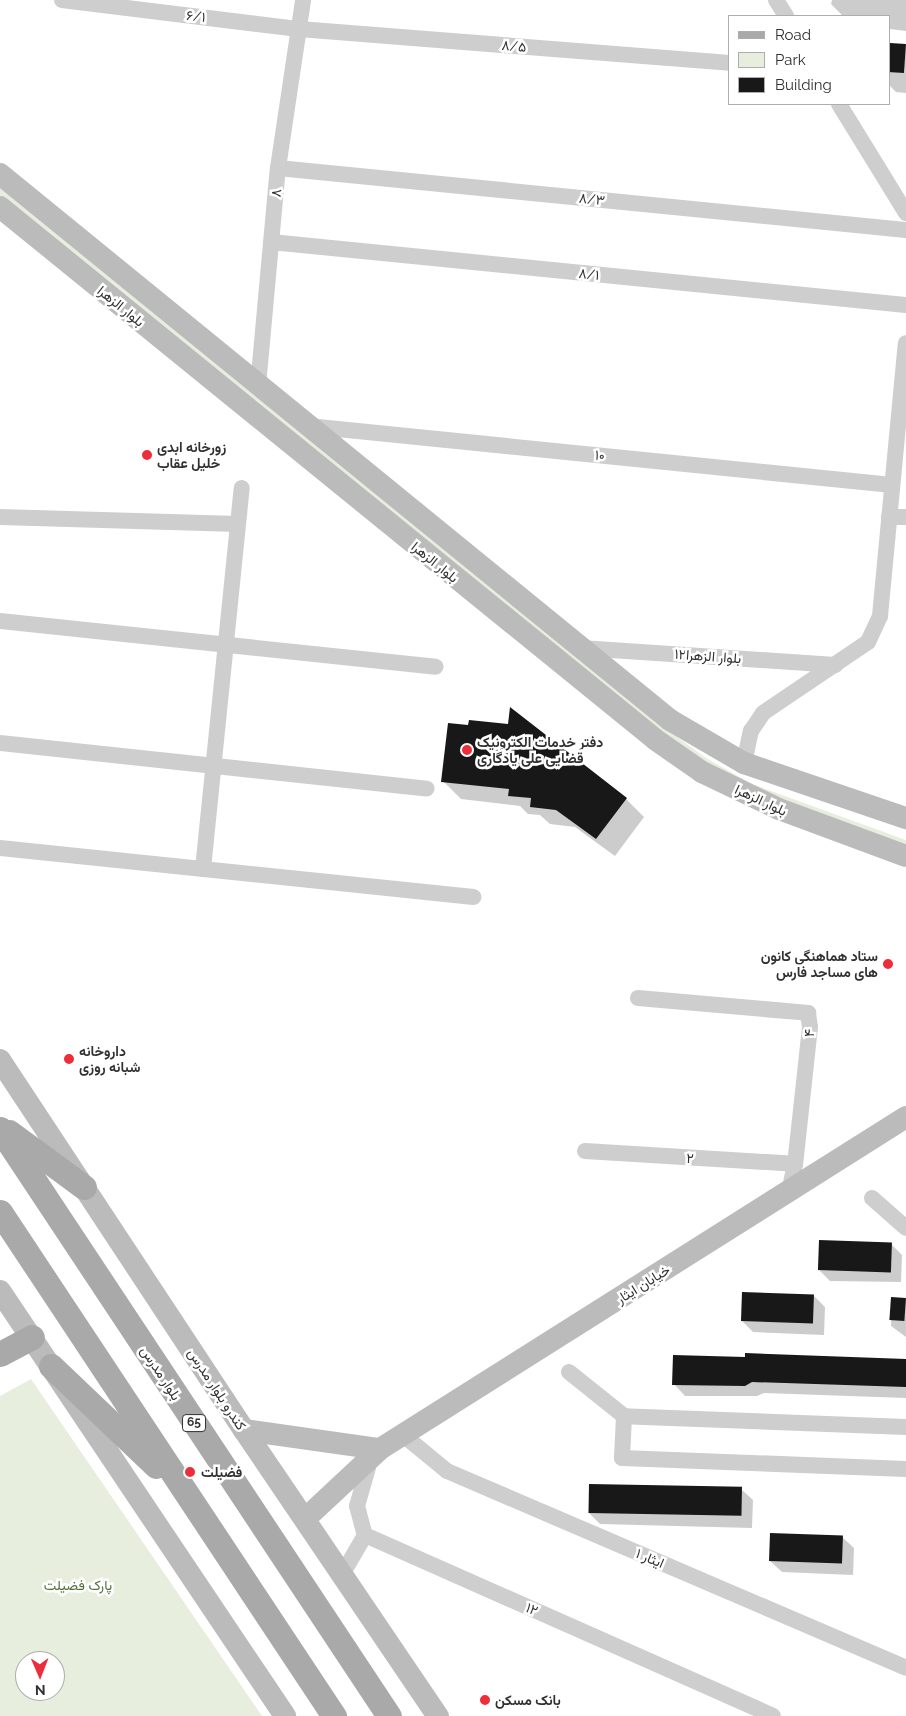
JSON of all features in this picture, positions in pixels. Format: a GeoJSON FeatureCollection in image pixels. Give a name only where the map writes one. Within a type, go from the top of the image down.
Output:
{"type":"FeatureCollection","features":[{"type":"Feature","properties":{"kind":"main road","name":"بلوار الزهرا"},"geometry":{"type":"LineString","coordinates":[[0,174],[670,720],[744,763],[906,818]]}},
{"type":"Feature","properties":{"kind":"main road","name":"بلوار الزهرا"},"geometry":{"type":"LineString","coordinates":[[0,207],[656,740],[702,772],[779,809],[906,856]]}},
{"type":"Feature","properties":{"kind":"main road","name":"کندرو بلوار مدرس"},"geometry":{"type":"LineString","coordinates":[[0,1060],[244,1430],[306,1518],[438,1716]]}},
{"type":"Feature","properties":{"kind":"main road","name":"خیابان ایثار"},"geometry":{"type":"LineString","coordinates":[[306,1518],[376,1452],[402,1434],[789,1193],[906,1117]]}},
{"type":"Feature","properties":{"kind":"main road"},"geometry":{"type":"LineString","coordinates":[[0,1127],[84,1187]]}},
{"type":"Feature","properties":{"kind":"main road","name":"بلوار مدرس"},"geometry":{"type":"LineString","coordinates":[[0,1127],[389,1716]]}},
{"type":"Feature","properties":{"kind":"main road"},"geometry":{"type":"LineString","coordinates":[[0,1212],[334,1716]]}},
{"type":"Feature","properties":{"kind":"main road"},"geometry":{"type":"LineString","coordinates":[[0,1291],[285,1716]]}},
{"type":"Feature","properties":{"kind":"main road"},"geometry":{"type":"LineString","coordinates":[[0,1354],[32,1337]]}},
{"type":"Feature","properties":{"kind":"main road"},"geometry":{"type":"LineString","coordinates":[[51,1366],[188,1496]]}},
{"type":"Feature","properties":{"kind":"main road"},"geometry":{"type":"LineString","coordinates":[[244,1430],[376,1452]]}},
{"type":"Feature","properties":{"kind":"main road"},"geometry":{"type":"LineString","coordinates":[[305,1672],[316,1716]]}},
{"type":"Feature","properties":{"kind":"street","name":"۶/۱"},"geometry":{"type":"LineString","coordinates":[[62,0],[299,29]]}},
{"type":"Feature","properties":{"kind":"street","name":"۸"},"geometry":{"type":"LineString","coordinates":[[258,386],[278,168],[303,0]]}},
{"type":"Feature","properties":{"kind":"street"},"geometry":{"type":"LineString","coordinates":[[776,0],[785,15]]}},
{"type":"Feature","properties":{"kind":"street","name":"۸/۵"},"geometry":{"type":"LineString","coordinates":[[299,29],[728,63]]}},
{"type":"Feature","properties":{"kind":"street"},"geometry":{"type":"LineString","coordinates":[[840,105],[906,213]]}},
{"type":"Feature","properties":{"kind":"street","name":"۸/۳"},"geometry":{"type":"LineString","coordinates":[[278,168],[906,230]]}},
{"type":"Feature","properties":{"kind":"street","name":"۸/۱"},"geometry":{"type":"LineString","coordinates":[[271,242],[906,305]]}},
{"type":"Feature","properties":{"kind":"street"},"geometry":{"type":"LineString","coordinates":[[744,763],[751,731],[763,713],[868,642],[880,616],[906,343]]}},
{"type":"Feature","properties":{"kind":"street","name":"۱۰"},"geometry":{"type":"LineString","coordinates":[[307,425],[892,485]]}},
{"type":"Feature","properties":{"kind":"street"},"geometry":{"type":"LineString","coordinates":[[203,869],[242,488]]}},
{"type":"Feature","properties":{"kind":"street"},"geometry":{"type":"LineString","coordinates":[[0,517],[238,524]]}},
{"type":"Feature","properties":{"kind":"street"},"geometry":{"type":"LineString","coordinates":[[889,517],[906,517]]}},
{"type":"Feature","properties":{"kind":"street"},"geometry":{"type":"LineString","coordinates":[[0,621],[436,667]]}},
{"type":"Feature","properties":{"kind":"street","name":"بلوار الزهرا۱۲"},"geometry":{"type":"LineString","coordinates":[[580,648],[835,665]]}},
{"type":"Feature","properties":{"kind":"street"},"geometry":{"type":"LineString","coordinates":[[0,744],[427,788]]}},
{"type":"Feature","properties":{"kind":"street"},"geometry":{"type":"LineString","coordinates":[[0,848],[472,897]]}},
{"type":"Feature","properties":{"kind":"street","name":"۴"},"geometry":{"type":"LineString","coordinates":[[638,998],[808,1013],[810,1027],[795,1164],[789,1193]]}},
{"type":"Feature","properties":{"kind":"street","name":"۲"},"geometry":{"type":"LineString","coordinates":[[585,1151],[795,1164]]}},
{"type":"Feature","properties":{"kind":"street"},"geometry":{"type":"LineString","coordinates":[[872,1198],[906,1228]]}},
{"type":"Feature","properties":{"kind":"street"},"geometry":{"type":"LineString","coordinates":[[569,1372],[624,1416],[906,1427]]}},
{"type":"Feature","properties":{"kind":"street"},"geometry":{"type":"LineString","coordinates":[[624,1416],[622,1458],[906,1470]]}},
{"type":"Feature","properties":{"kind":"street","name":"ایثار ۱"},"geometry":{"type":"LineString","coordinates":[[402,1434],[447,1471],[906,1668]]}},
{"type":"Feature","properties":{"kind":"street"},"geometry":{"type":"LineString","coordinates":[[343,1573],[366,1535],[357,1506],[376,1452]]}},
{"type":"Feature","properties":{"kind":"street","name":"۱۲"},"geometry":{"type":"LineString","coordinates":[[366,1535],[773,1716]]}},
{"type":"Feature","properties":{"kind":"green space"},"geometry":{"type":"Polygon","coordinates":[[[0,188],[658,723],[706,758],[752,784],[906,840],[906,847],[713,771],[0,202],[0,188]]]}},
{"type":"Feature","properties":{"kind":"green space","name":"پارک فضیلت"},"geometry":{"type":"Polygon","coordinates":[[[31,1379],[262,1716],[0,1716],[0,1396],[31,1379]]]}},
{"type":"Feature","properties":{"kind":"building"},"geometry":{"type":"Polygon","coordinates":[[[891,43],[906,44],[904,73],[891,72],[891,43]]]}},
{"type":"Feature","properties":{"kind":"building"},"geometry":{"type":"Polygon","coordinates":[[[510,707],[627,798],[596,839],[556,810],[530,807],[531,798],[508,796],[509,789],[441,782],[448,723],[468,725],[469,720],[508,724],[510,707]]]}},
{"type":"Feature","properties":{"kind":"building"},"geometry":{"type":"Polygon","coordinates":[[[819,1240],[892,1243],[891,1273],[818,1270],[819,1240]]]}},
{"type":"Feature","properties":{"kind":"building"},"geometry":{"type":"Polygon","coordinates":[[[742,1292],[814,1295],[813,1323],[741,1321],[742,1292]]]}},
{"type":"Feature","properties":{"kind":"building"},"geometry":{"type":"Polygon","coordinates":[[[891,1297],[906,1298],[904,1321],[889,1320],[891,1297]]]}},
{"type":"Feature","properties":{"kind":"building"},"geometry":{"type":"Polygon","coordinates":[[[745,1353],[906,1359],[906,1387],[752,1382],[745,1386],[672,1385],[673,1355],[745,1357],[745,1353]]]}},
{"type":"Feature","properties":{"kind":"building"},"geometry":{"type":"Polygon","coordinates":[[[589,1484],[742,1487],[741,1516],[588,1513],[589,1484]]]}},
{"type":"Feature","properties":{"kind":"building"},"geometry":{"type":"Polygon","coordinates":[[[770,1533],[843,1536],[842,1564],[769,1561],[770,1533]]]}},
{"type":"Feature","properties":{"kind":"place","name":"زورخانه ابدی خلیل عقاب"},"geometry":{"type":"Point","coordinates":[147,455]}},
{"type":"Feature","properties":{"kind":"place","name":"دفتر خدمات الکترونیک قضایی علی یادگاری"},"geometry":{"type":"Point","coordinates":[467,750]}},
{"type":"Feature","properties":{"kind":"place","name":"ستاد هماهنگی کانون های مساجد فارس"},"geometry":{"type":"Point","coordinates":[888,964]}},
{"type":"Feature","properties":{"kind":"place","name":"داروخانه شبانه روزی"},"geometry":{"type":"Point","coordinates":[69,1059]}},
{"type":"Feature","properties":{"kind":"place","name":"فضیلت"},"geometry":{"type":"Point","coordinates":[190,1472]}},
{"type":"Feature","properties":{"kind":"place","name":"بانک مسکن"},"geometry":{"type":"Point","coordinates":[485,1700]}}]}
